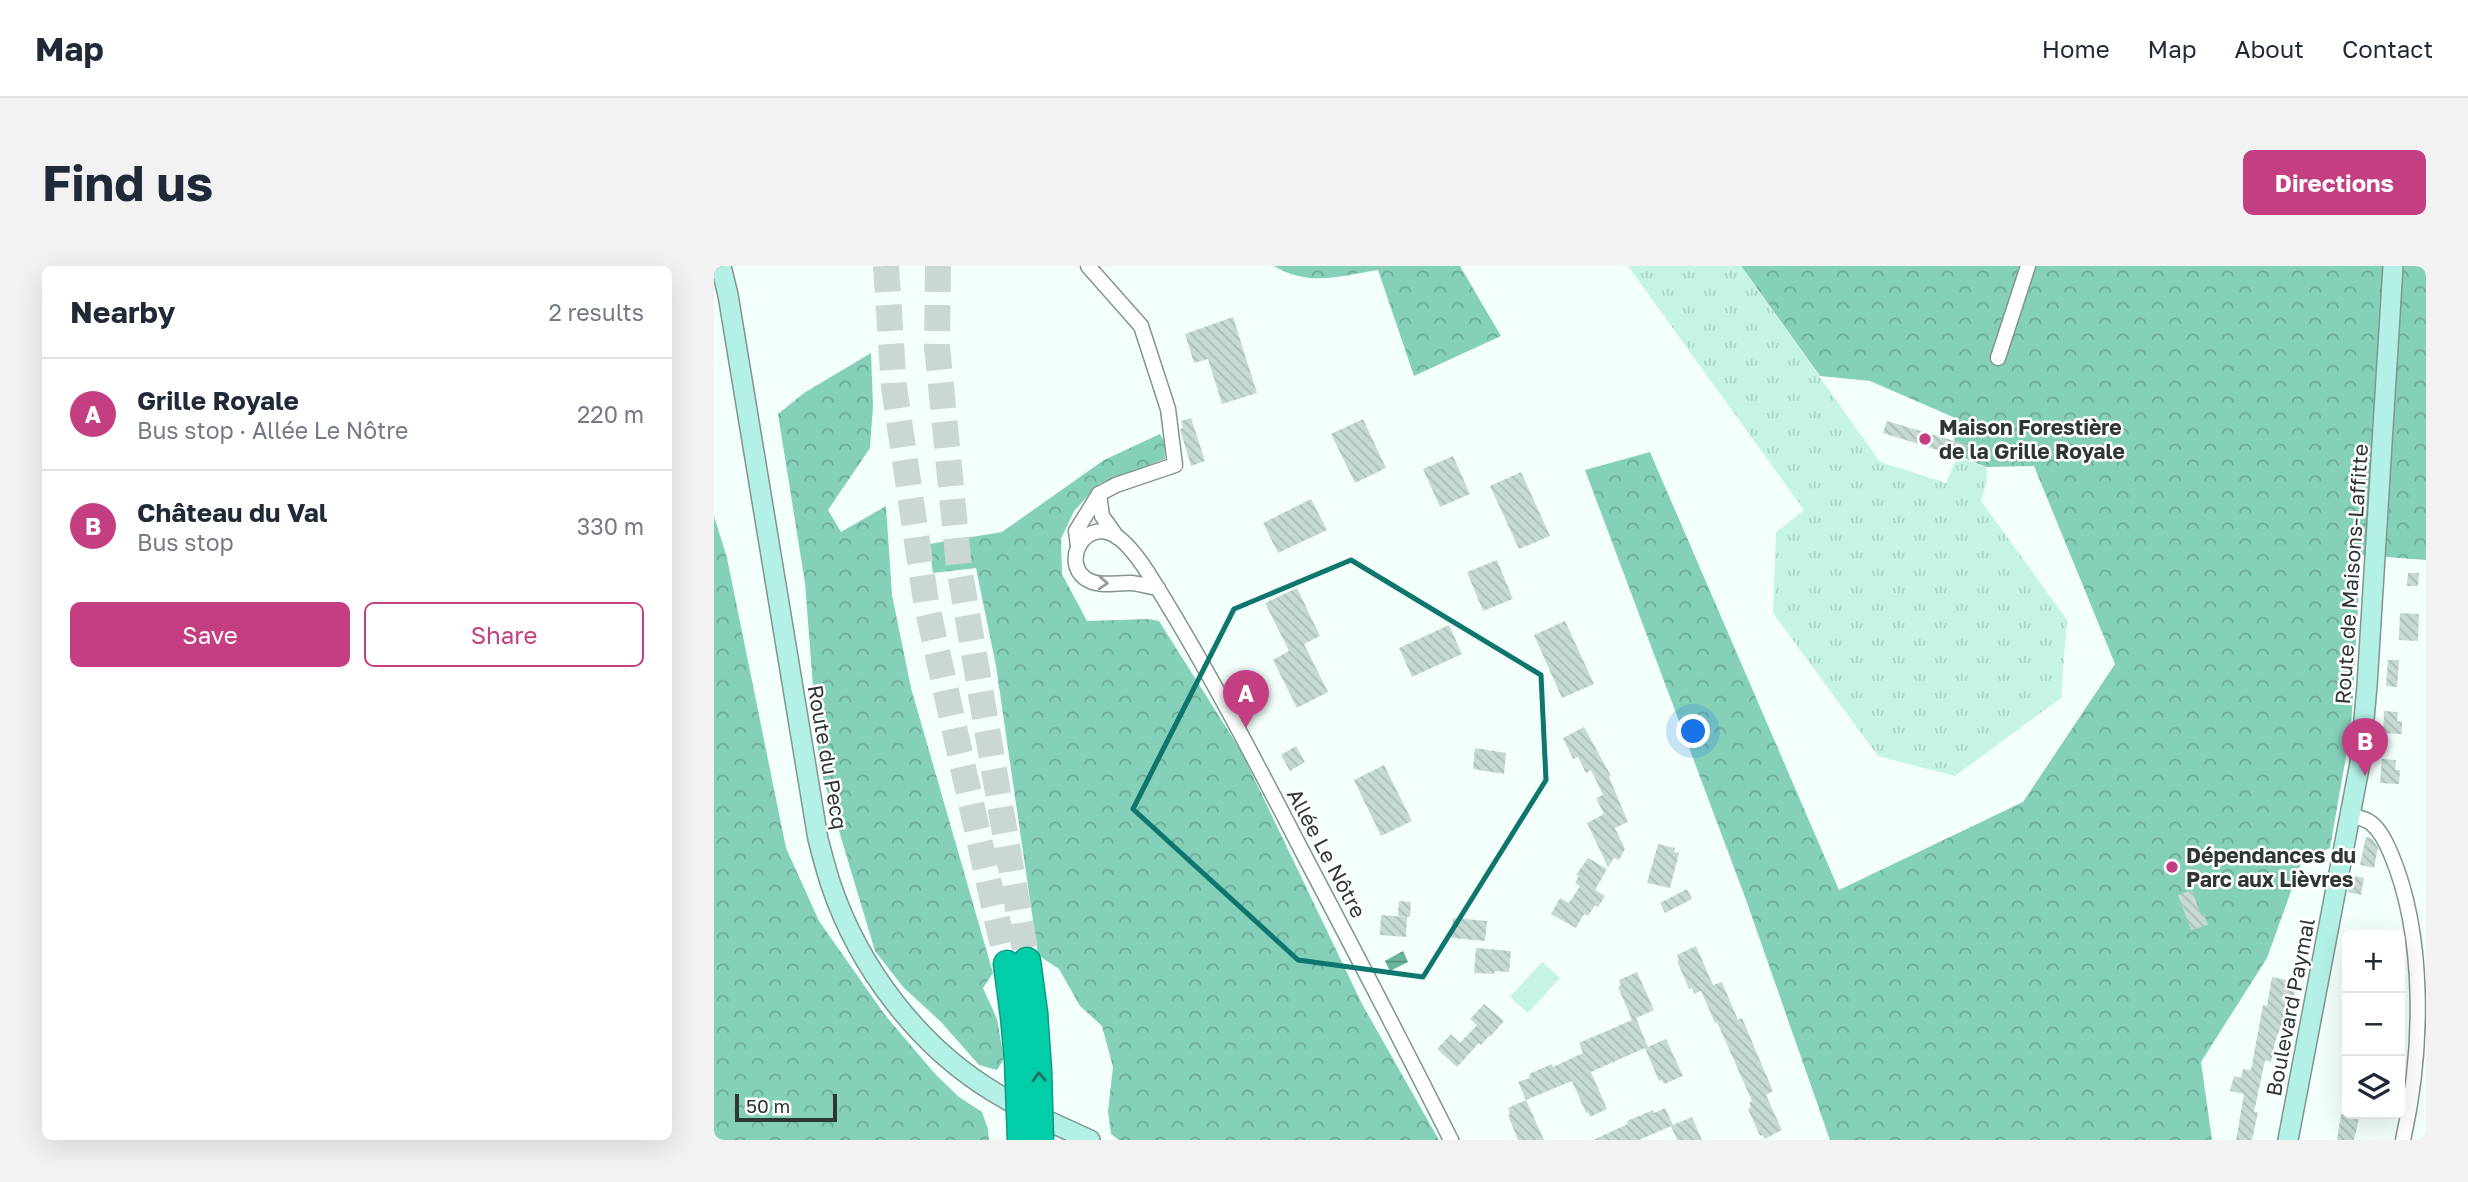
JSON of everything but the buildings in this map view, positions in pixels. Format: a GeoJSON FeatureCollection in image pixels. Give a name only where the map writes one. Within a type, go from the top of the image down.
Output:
{"type":"FeatureCollection","features":[{"type":"Feature","properties":{"kind":"highway"},"geometry":{"type":"LineString","coordinates":[[1017,962],[1024,1014],[1038,1070],[1040,1140]]}},
{"type":"Feature","properties":{"kind":"highway"},"geometry":{"type":"LineString","coordinates":[[1021,1140],[1018,1060],[1024,1014]]}},
{"type":"Feature","properties":{"kind":"main road","name":"Route du Pecq"},"geometry":{"type":"LineString","coordinates":[[721,266],[818,839],[831,886],[849,928],[872,969],[897,1005],[928,1041],[957,1067],[992,1091],[1031,1114],[1090,1140]]}},
{"type":"Feature","properties":{"kind":"main road","name":"Route de Maisons-Laffitte"},"geometry":{"type":"LineString","coordinates":[[2338,882],[2360,763],[2367,686],[2393,266]]}},
{"type":"Feature","properties":{"kind":"main road","name":"Boulevard Paymal"},"geometry":{"type":"LineString","coordinates":[[2288,1140],[2338,882]]}},
{"type":"Feature","properties":{"kind":"street"},"geometry":{"type":"LineString","coordinates":[[1078,545],[1076,531],[1098,494],[1175,465],[1168,409],[1141,326],[1088,266]]}},
{"type":"Feature","properties":{"kind":"street"},"geometry":{"type":"LineString","coordinates":[[1998,358],[2028,266]]}},
{"type":"Feature","properties":{"kind":"street","name":"Allée Le Nôtre"},"geometry":{"type":"LineString","coordinates":[[1098,494],[1102,516],[1117,537],[1143,564],[1256,763],[1451,1140]]}},
{"type":"Feature","properties":{"kind":"street"},"geometry":{"type":"LineString","coordinates":[[1117,537],[1110,533],[1096,532],[1083,539],[1075,554],[1079,571],[1092,582],[1132,583],[1158,589]]}},
{"type":"Feature","properties":{"kind":"street"},"geometry":{"type":"LineString","coordinates":[[2351,816],[2369,821],[2382,834],[2406,888],[2412,914],[2419,998],[2418,1047],[2403,1140]]}},
{"type":"Feature","properties":{"kind":"highlighted area"},"geometry":{"type":"Polygon","coordinates":[[[1351,560],[1541,675],[1546,780],[1423,977],[1298,960],[1133,809],[1234,609],[1351,560]]]}},
{"type":"Feature","properties":{"kind":"green space"},"geometry":{"type":"Polygon","coordinates":[[[1274,266],[1460,266],[1501,336],[1414,376],[1378,270],[1312,278],[1274,266]]]}},
{"type":"Feature","properties":{"kind":"green space"},"geometry":{"type":"Polygon","coordinates":[[[1628,266],[1741,266],[1880,462],[1946,483],[1957,457],[1986,467],[1987,481],[1981,501],[2067,620],[2061,698],[1955,776],[1878,756],[1773,613],[1776,532],[1804,510],[1628,266]]]}},
{"type":"Feature","properties":{"kind":"green space"},"geometry":{"type":"Polygon","coordinates":[[[1741,266],[2426,266],[2426,560],[2347,554],[2359,591],[2351,728],[2330,848],[2303,858],[2267,958],[2201,1062],[2212,1140],[1830,1140],[1745,897],[1585,470],[1650,452],[1839,890],[2023,802],[2115,664],[2034,466],[1986,467],[1955,454],[1953,417],[1870,381],[1820,376],[1741,266]]]}},
{"type":"Feature","properties":{"kind":"green space"},"geometry":{"type":"Polygon","coordinates":[[[871,353],[873,406],[870,448],[828,510],[841,532],[886,506],[892,595],[911,688],[993,973],[983,988],[997,1019],[1004,1059],[997,1070],[979,1065],[941,1022],[903,987],[875,951],[819,764],[805,583],[778,414],[804,393],[871,353]]]}},
{"type":"Feature","properties":{"kind":"green space"},"geometry":{"type":"Polygon","coordinates":[[[1160,434],[1164,441],[1165,459],[1099,484],[1074,511],[1061,539],[1062,574],[1087,621],[1159,621],[1241,751],[1362,1004],[1439,1140],[1119,1140],[1111,1134],[1108,1111],[1113,1067],[1102,1026],[1080,1006],[1059,969],[1038,955],[996,666],[976,568],[933,573],[929,544],[1002,532],[1104,460],[1160,434]]]}},
{"type":"Feature","properties":{"kind":"green space"},"geometry":{"type":"Polygon","coordinates":[[[714,516],[727,558],[786,848],[819,921],[885,1015],[936,1075],[959,1097],[982,1112],[989,1140],[714,1140],[714,516]]]}},
{"type":"Feature","properties":{"kind":"green space"},"geometry":{"type":"Polygon","coordinates":[[[1542,962],[1560,978],[1528,1013],[1510,997],[1542,962]]]}},
{"type":"Feature","properties":{"kind":"shaded area"},"geometry":{"type":"Polygon","coordinates":[[[1403,951],[1408,962],[1390,971],[1385,961],[1403,951]]]}},
{"type":"Feature","properties":{"kind":"tunnel"},"geometry":{"type":"LineString","coordinates":[[886,266],[894,387],[926,602],[1007,964]]}},
{"type":"Feature","properties":{"kind":"tunnel"},"geometry":{"type":"LineString","coordinates":[[938,266],[937,346],[959,567],[1027,961]]}},
{"type":"Feature","properties":{"kind":"place","name":"Maison Forestière de la Grille Royale"},"geometry":{"type":"Point","coordinates":[1925,439]}},
{"type":"Feature","properties":{"kind":"place","name":"Grille Royale"},"geometry":{"type":"Point","coordinates":[1246,728]}},
{"type":"Feature","properties":{"kind":"place","name":"Château du Val"},"geometry":{"type":"Point","coordinates":[2365,776]}},
{"type":"Feature","properties":{"kind":"place","name":"Dépendances du Parc aux Lièvres"},"geometry":{"type":"Point","coordinates":[2172,867]}}]}
